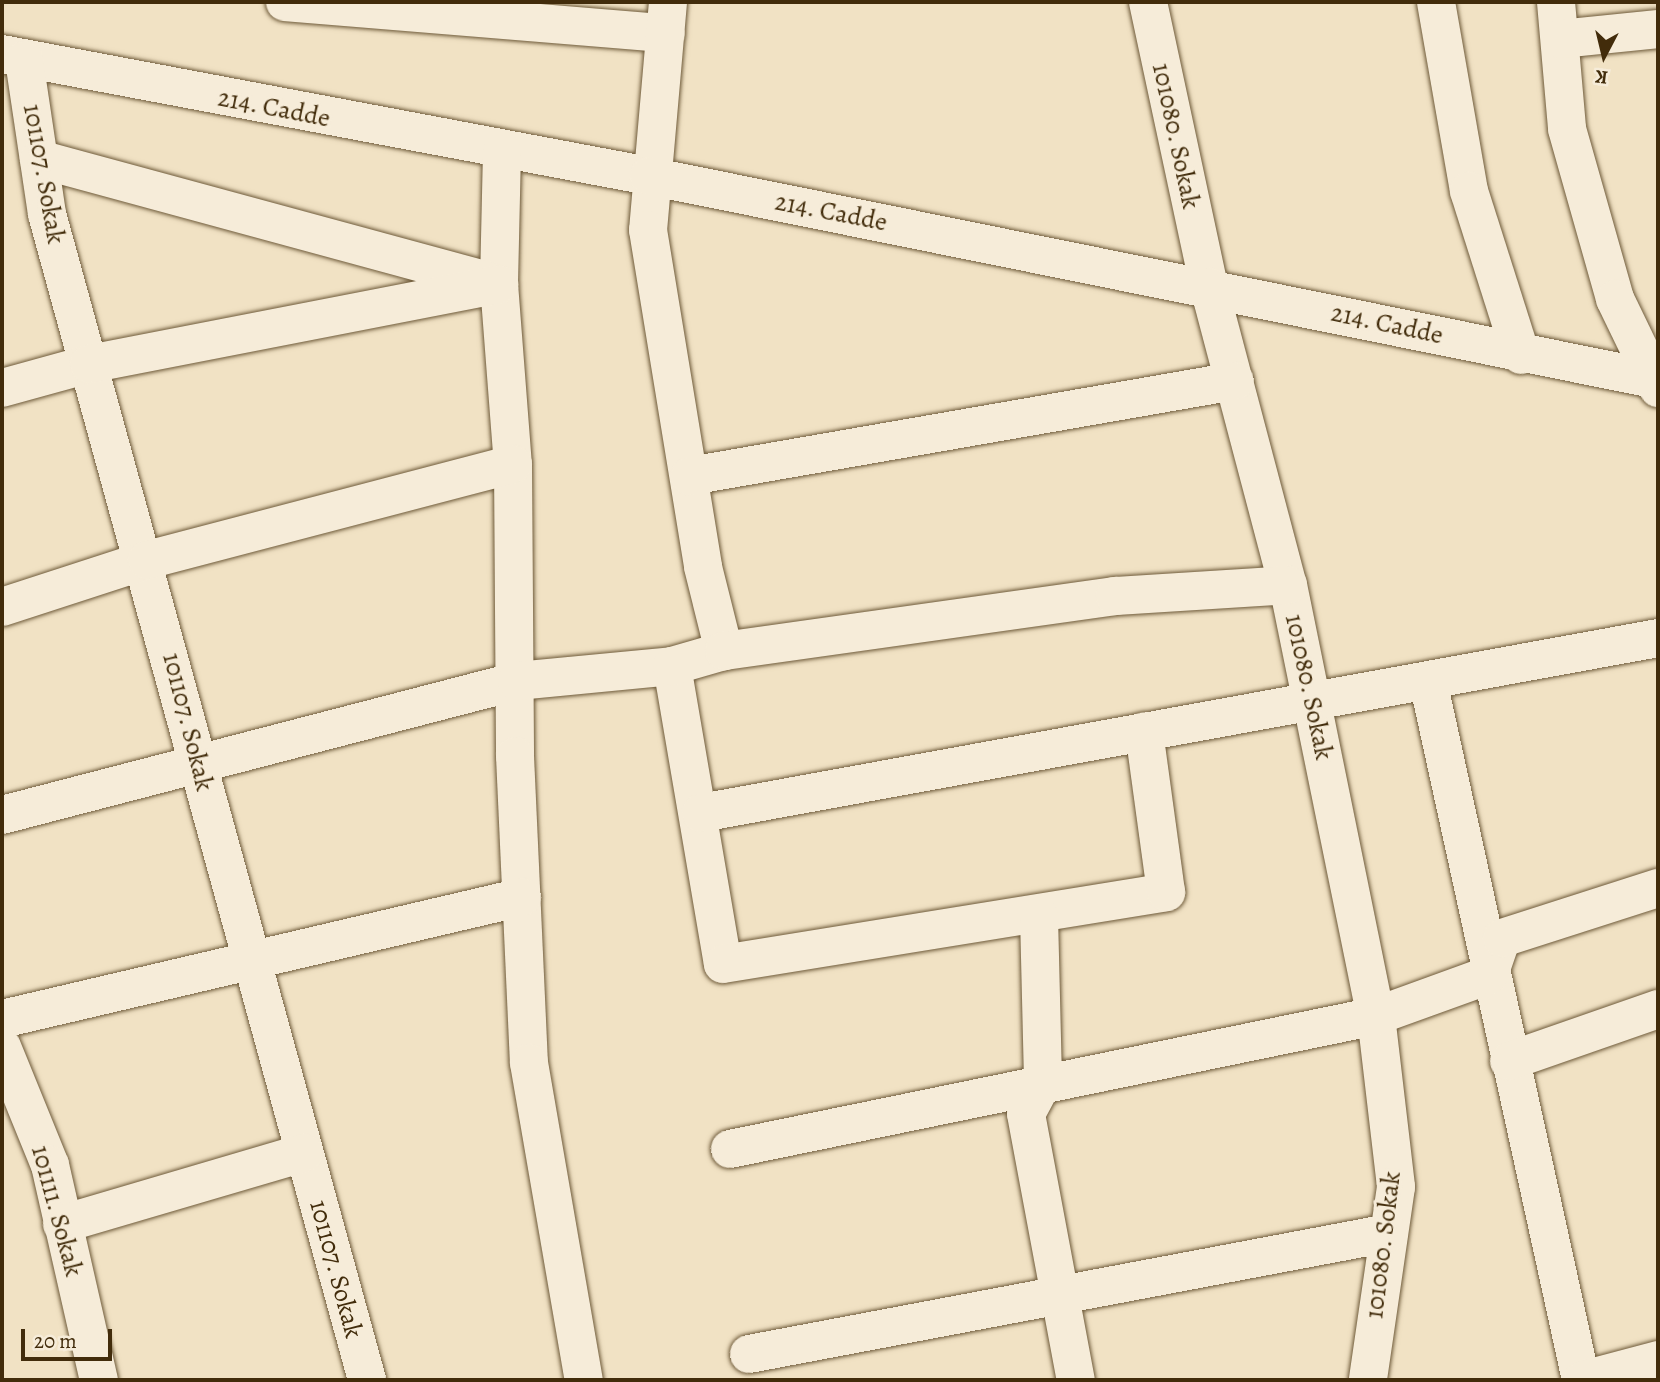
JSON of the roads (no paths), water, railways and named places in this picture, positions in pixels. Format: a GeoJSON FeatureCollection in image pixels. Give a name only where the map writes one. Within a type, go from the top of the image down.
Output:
{"type":"FeatureCollection","features":[{"type":"Feature","properties":{"kind":"street"},"geometry":{"type":"LineString","coordinates":[[285,2],[667,17],[649,176],[648,230],[703,567],[724,651]]}},
{"type":"Feature","properties":{"kind":"street","name":"101080. Sokak"},"geometry":{"type":"LineString","coordinates":[[1148,2],[1209,287],[1288,585],[1376,1016],[1396,1187],[1368,1380]]}},
{"type":"Feature","properties":{"kind":"street"},"geometry":{"type":"LineString","coordinates":[[1436,2],[1469,191],[1521,355]]}},
{"type":"Feature","properties":{"kind":"street"},"geometry":{"type":"LineString","coordinates":[[1556,2],[1567,129],[1615,299],[1657,383]]}},
{"type":"Feature","properties":{"kind":"street"},"geometry":{"type":"LineString","coordinates":[[1560,39],[1658,29]]}},
{"type":"Feature","properties":{"kind":"street","name":"214. Cadde"},"geometry":{"type":"LineString","coordinates":[[13,57],[502,151],[649,176],[1209,287],[1657,383]]}},
{"type":"Feature","properties":{"kind":"street","name":"101107. Sokak"},"geometry":{"type":"LineString","coordinates":[[13,57],[39,159],[47,214],[146,560],[197,762],[366,1380]]}},
{"type":"Feature","properties":{"kind":"street"},"geometry":{"type":"LineString","coordinates":[[502,151],[499,284],[513,464],[522,897],[529,1063],[584,1380]]}},
{"type":"Feature","properties":{"kind":"street"},"geometry":{"type":"LineString","coordinates":[[39,159],[499,284]]}},
{"type":"Feature","properties":{"kind":"street"},"geometry":{"type":"LineString","coordinates":[[2,388],[89,364],[499,284]]}},
{"type":"Feature","properties":{"kind":"street"},"geometry":{"type":"LineString","coordinates":[[690,476],[1235,381]]}},
{"type":"Feature","properties":{"kind":"street"},"geometry":{"type":"LineString","coordinates":[[2,607],[146,560],[513,464]]}},
{"type":"Feature","properties":{"kind":"street"},"geometry":{"type":"LineString","coordinates":[[2,815],[197,762],[517,681],[672,666],[724,651],[1115,596],[1288,585]]}},
{"type":"Feature","properties":{"kind":"street"},"geometry":{"type":"LineString","coordinates":[[701,813],[1658,638]]}},
{"type":"Feature","properties":{"kind":"street"},"geometry":{"type":"LineString","coordinates":[[672,666],[701,813],[723,964],[1039,916],[1166,892],[1144,732]]}},
{"type":"Feature","properties":{"kind":"street"},"geometry":{"type":"LineString","coordinates":[[1427,681],[1489,975],[1582,1380],[1658,1360]]}},
{"type":"Feature","properties":{"kind":"street"},"geometry":{"type":"LineString","coordinates":[[1489,975],[1502,938],[1658,888]]}},
{"type":"Feature","properties":{"kind":"street"},"geometry":{"type":"LineString","coordinates":[[2,1019],[251,958],[522,897]]}},
{"type":"Feature","properties":{"kind":"street"},"geometry":{"type":"LineString","coordinates":[[1039,916],[1043,1082],[1026,1114],[1076,1380]]}},
{"type":"Feature","properties":{"kind":"street"},"geometry":{"type":"LineString","coordinates":[[730,1149],[1043,1082],[1376,1016],[1489,975]]}},
{"type":"Feature","properties":{"kind":"street"},"geometry":{"type":"LineString","coordinates":[[1509,1060],[1658,1009]]}},
{"type":"Feature","properties":{"kind":"street","name":"101111. Sokak"},"geometry":{"type":"LineString","coordinates":[[2,1047],[37,1134],[62,1224],[99,1380]]}},
{"type":"Feature","properties":{"kind":"street"},"geometry":{"type":"LineString","coordinates":[[2,1119],[37,1134]]}},
{"type":"Feature","properties":{"kind":"street"},"geometry":{"type":"LineString","coordinates":[[62,1224],[304,1153]]}},
{"type":"Feature","properties":{"kind":"street"},"geometry":{"type":"LineString","coordinates":[[749,1354],[1059,1293],[1390,1233]]}}]}
